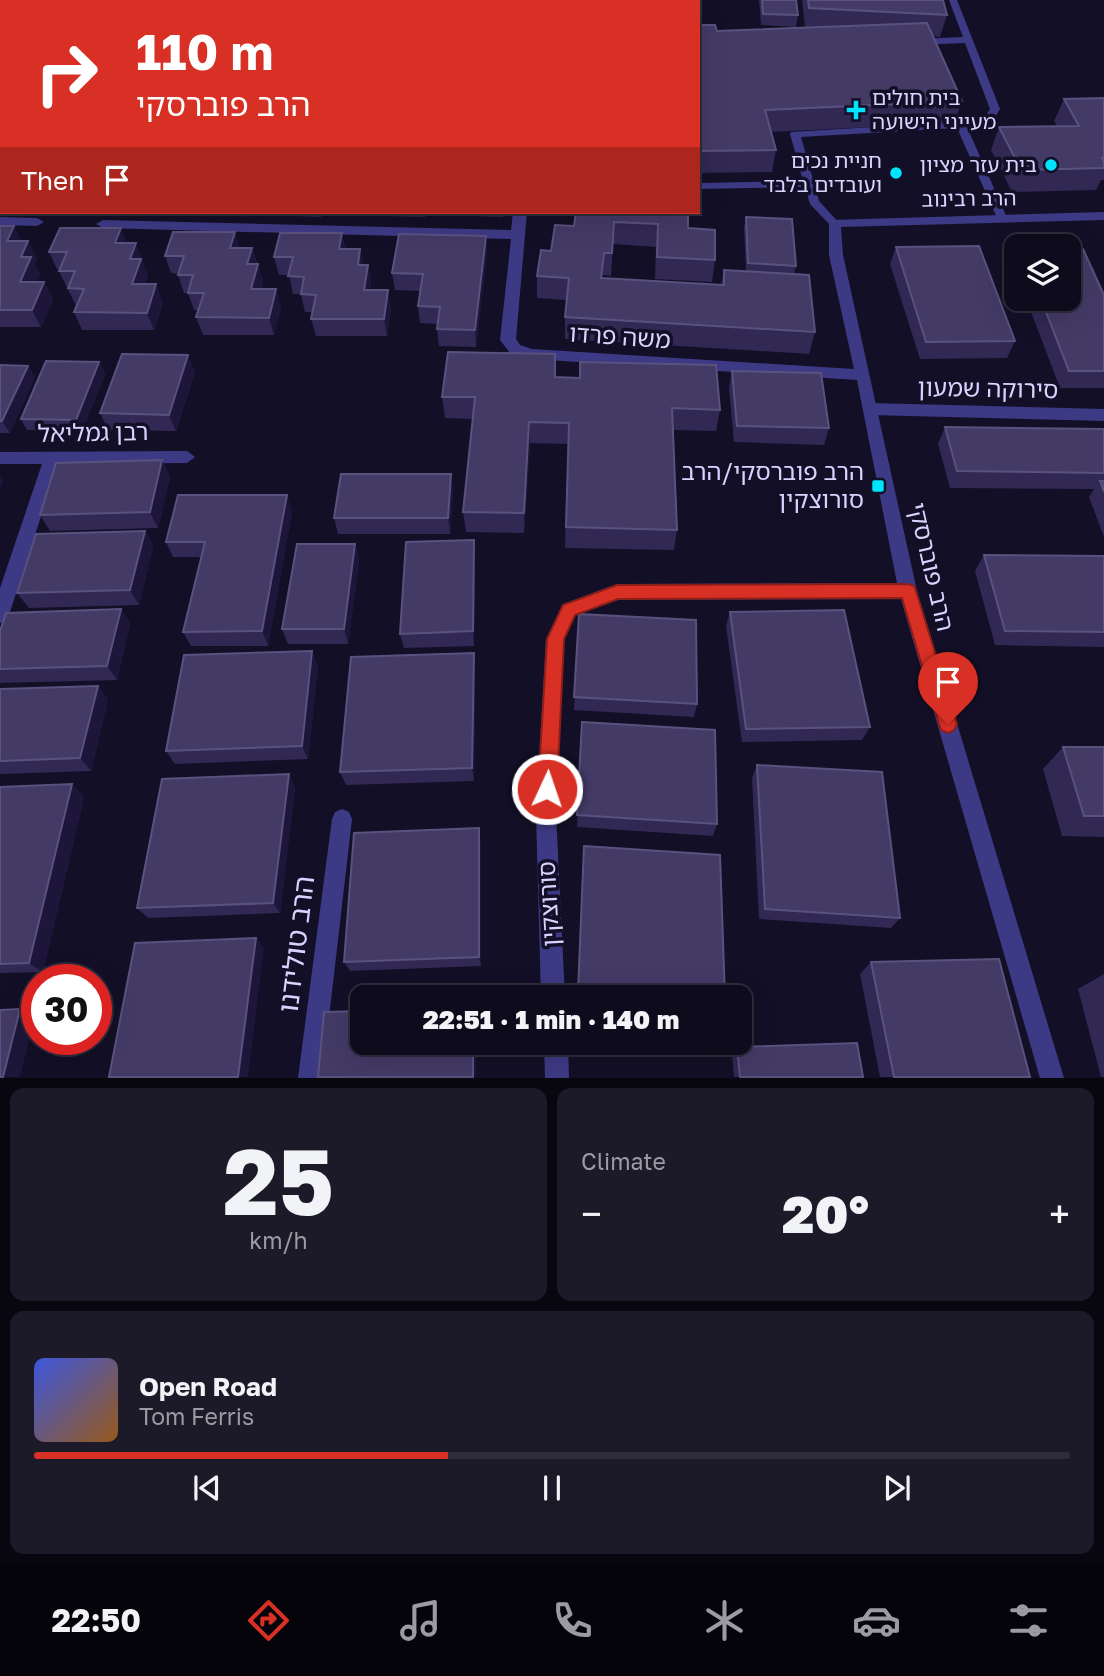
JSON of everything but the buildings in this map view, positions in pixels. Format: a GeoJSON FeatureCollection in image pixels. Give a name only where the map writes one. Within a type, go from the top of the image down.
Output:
{"type":"FeatureCollection","features":[{"type":"Feature","properties":{"kind":"street","name":"משה פרדו"},"geometry":{"type":"LineString","coordinates":[[520,214],[508,340],[515,349],[532,354],[862,375]]}},
{"type":"Feature","properties":{"kind":"street","name":"הרב רבינוב"},"geometry":{"type":"LineString","coordinates":[[834,223],[1104,216]]}},
{"type":"Feature","properties":{"kind":"street"},"geometry":{"type":"LineString","coordinates":[[0,221],[37,222]]}},
{"type":"Feature","properties":{"kind":"street","name":"הרב פוברסקי"},"geometry":{"type":"LineString","coordinates":[[834,223],[836,255],[908,591],[1052,1077]]}},
{"type":"Feature","properties":{"kind":"street"},"geometry":{"type":"LineString","coordinates":[[103,224],[518,235]]}},
{"type":"Feature","properties":{"kind":"street","name":"סירוקה שמעון"},"geometry":{"type":"LineString","coordinates":[[871,409],[1104,415]]}},
{"type":"Feature","properties":{"kind":"street","name":"רבן גמליאל"},"geometry":{"type":"LineString","coordinates":[[0,458],[187,457]]}},
{"type":"Feature","properties":{"kind":"street"},"geometry":{"type":"LineString","coordinates":[[0,615],[52,458]]}},
{"type":"Feature","properties":{"kind":"street","name":"סורוצקין"},"geometry":{"type":"LineString","coordinates":[[553,985],[546,814],[555,639],[569,610],[617,592],[908,591]]}},
{"type":"Feature","properties":{"kind":"street","name":"הרב טולידנו"},"geometry":{"type":"LineString","coordinates":[[310,1077],[342,818]]}},
{"type":"Feature","properties":{"kind":"street"},"geometry":{"type":"LineString","coordinates":[[556,1055],[557,1077]]}},
{"type":"Feature","properties":{"kind":"lane"},"geometry":{"type":"LineString","coordinates":[[834,223],[814,202],[795,134],[961,125],[989,119],[995,109],[953,0]]}},
{"type":"Feature","properties":{"kind":"lane"},"geometry":{"type":"LineString","coordinates":[[906,42],[968,40]]}},
{"type":"Feature","properties":{"kind":"lane"},"geometry":{"type":"LineString","coordinates":[[961,125],[1003,220]]}},
{"type":"Feature","properties":{"kind":"lane"},"geometry":{"type":"LineString","coordinates":[[700,186],[807,184]]}},
{"type":"Feature","properties":{"kind":"place","name":"בית חולים מעייני הישועה"},"geometry":{"type":"Point","coordinates":[856,110]}},
{"type":"Feature","properties":{"kind":"place","name":"בית עזר מציון"},"geometry":{"type":"Point","coordinates":[1051,165]}},
{"type":"Feature","properties":{"kind":"place","name":"חניית נכים ועובדים בלבד"},"geometry":{"type":"Point","coordinates":[896,173]}},
{"type":"Feature","properties":{"kind":"place","name":"הרב פוברסקי/הרב סורוצקין"},"geometry":{"type":"Point","coordinates":[878,486]}},
{"type":"Feature","properties":{"kind":"route"},"geometry":{"type":"LineString","coordinates":[[547,789],[555,639],[569,610],[617,592],[908,591],[948,724]]}}]}
